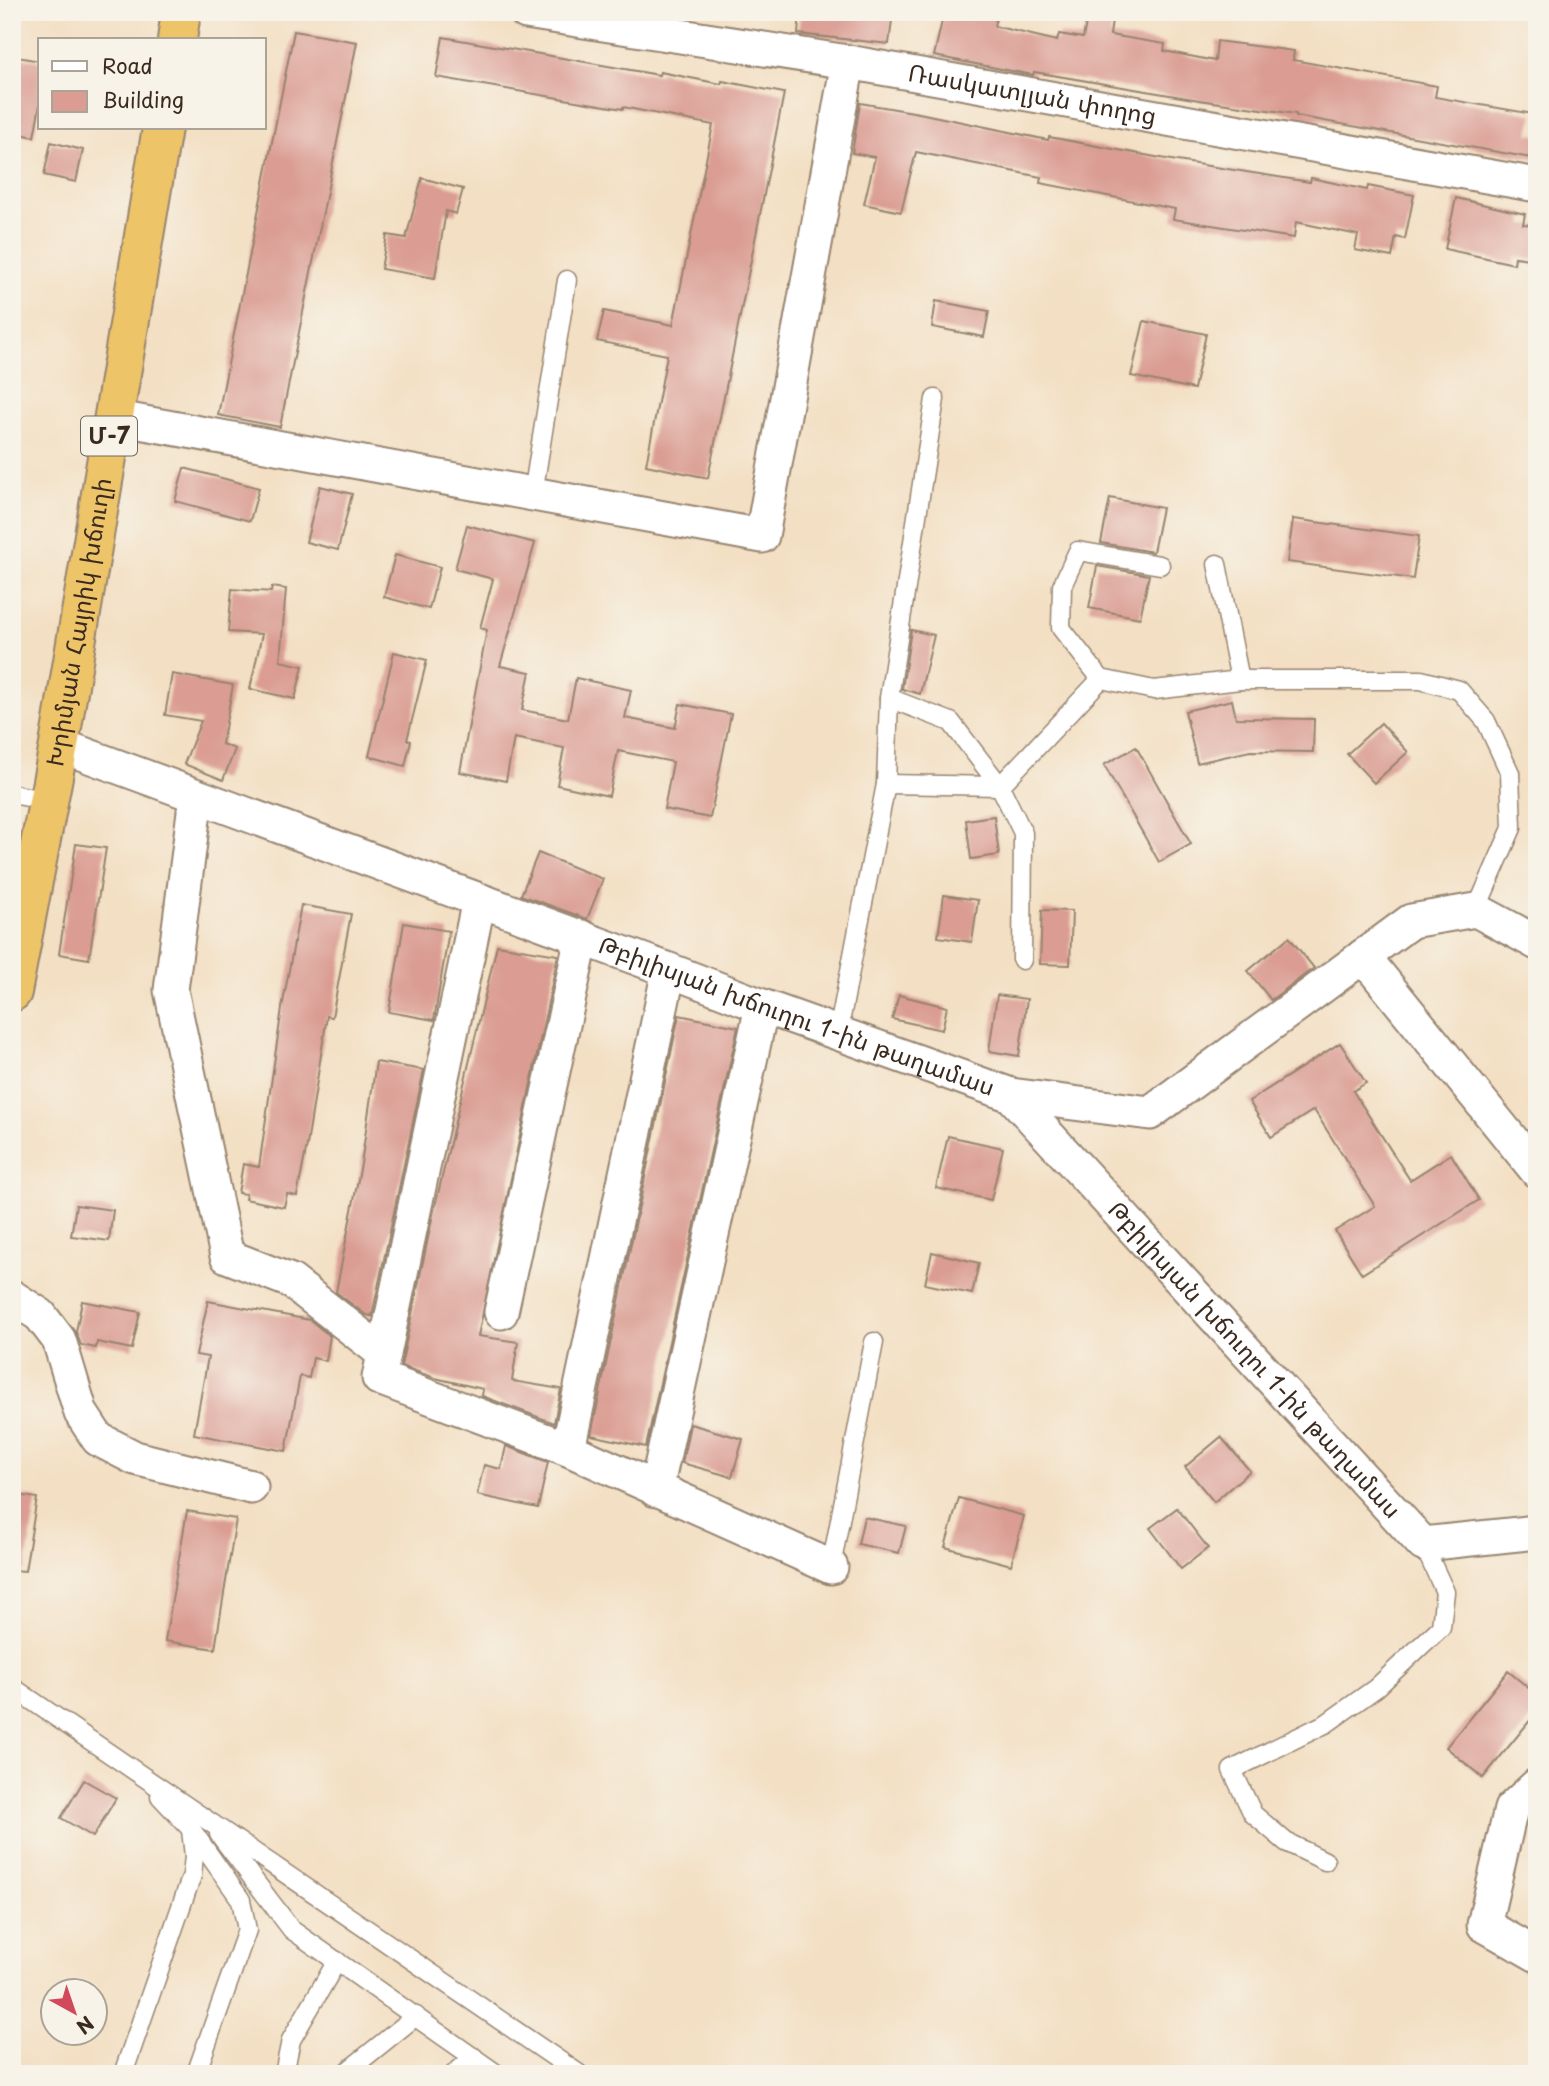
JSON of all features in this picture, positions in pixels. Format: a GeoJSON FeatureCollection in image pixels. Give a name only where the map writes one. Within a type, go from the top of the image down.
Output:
{"type":"FeatureCollection","features":[{"type":"Feature","properties":{"kind":"highway"},"geometry":{"type":"LineString","coordinates":[[177,38],[181,12]]}},
{"type":"Feature","properties":{"kind":"highway","name":"Խրիմյան Հայրիկ խճուղի"},"geometry":{"type":"LineString","coordinates":[[12,992],[30,798],[59,745],[162,130]]}},
{"type":"Feature","properties":{"kind":"street","name":"Ռասկատլյան փողոց"},"geometry":{"type":"LineString","coordinates":[[526,12],[848,62],[1537,184]]}},
{"type":"Feature","properties":{"kind":"street"},"geometry":{"type":"LineString","coordinates":[[112,417],[762,536],[848,62]]}},
{"type":"Feature","properties":{"kind":"street","name":"Թբիլիսյան խճուղու 1-ին թաղամաս"},"geometry":{"type":"LineString","coordinates":[[59,745],[762,1006],[1011,1095],[1423,1544]]}},
{"type":"Feature","properties":{"kind":"street"},"geometry":{"type":"LineString","coordinates":[[196,796],[172,990],[227,1256],[291,1281],[383,1353]]}},
{"type":"Feature","properties":{"kind":"street"},"geometry":{"type":"LineString","coordinates":[[479,900],[379,1378],[568,1449],[831,1567]]}},
{"type":"Feature","properties":{"kind":"street"},"geometry":{"type":"LineString","coordinates":[[1011,1095],[1150,1113],[1411,921],[1476,910],[1537,943]]}},
{"type":"Feature","properties":{"kind":"street"},"geometry":{"type":"LineString","coordinates":[[501,1311],[582,937]]}},
{"type":"Feature","properties":{"kind":"street"},"geometry":{"type":"LineString","coordinates":[[1363,956],[1537,1171]]}},
{"type":"Feature","properties":{"kind":"street"},"geometry":{"type":"LineString","coordinates":[[568,1449],[669,970]]}},
{"type":"Feature","properties":{"kind":"street"},"geometry":{"type":"LineString","coordinates":[[656,1490],[762,1006]]}},
{"type":"Feature","properties":{"kind":"street"},"geometry":{"type":"LineString","coordinates":[[12,1297],[40,1315],[59,1340],[81,1413],[98,1439],[135,1458],[251,1487]]}},
{"type":"Feature","properties":{"kind":"street"},"geometry":{"type":"LineString","coordinates":[[1423,1544],[1537,1532]]}},
{"type":"Feature","properties":{"kind":"street"},"geometry":{"type":"LineString","coordinates":[[1537,1785],[1511,1809],[1484,1925],[1537,1955]]}},
{"type":"Feature","properties":{"kind":"lane"},"geometry":{"type":"LineString","coordinates":[[533,494],[567,280]]}},
{"type":"Feature","properties":{"kind":"lane"},"geometry":{"type":"LineString","coordinates":[[838,1033],[886,784],[889,698],[935,399]]}},
{"type":"Feature","properties":{"kind":"lane"},"geometry":{"type":"LineString","coordinates":[[1160,565],[1078,551],[1062,586],[1061,628],[1101,679],[1154,690],[1240,680],[1421,680],[1460,690],[1486,721],[1510,773],[1512,828],[1476,910]]}},
{"type":"Feature","properties":{"kind":"lane"},"geometry":{"type":"LineString","coordinates":[[1217,564],[1240,680]]}},
{"type":"Feature","properties":{"kind":"lane"},"geometry":{"type":"LineString","coordinates":[[886,784],[1000,786],[1101,679]]}},
{"type":"Feature","properties":{"kind":"lane"},"geometry":{"type":"LineString","coordinates":[[889,698],[951,722],[1000,786],[1023,833],[1022,960]]}},
{"type":"Feature","properties":{"kind":"lane"},"geometry":{"type":"LineString","coordinates":[[831,1567],[874,1342]]}},
{"type":"Feature","properties":{"kind":"lane"},"geometry":{"type":"LineString","coordinates":[[1325,1861],[1286,1842],[1253,1814],[1232,1770],[1327,1723],[1376,1688],[1441,1627],[1445,1592],[1423,1544]]}},
{"type":"Feature","properties":{"kind":"lane"},"geometry":{"type":"LineString","coordinates":[[12,1687],[579,2074]]}},
{"type":"Feature","properties":{"kind":"lane"},"geometry":{"type":"LineString","coordinates":[[136,1771],[191,1829],[241,1900],[247,1930],[196,2074]]}},
{"type":"Feature","properties":{"kind":"lane"},"geometry":{"type":"LineString","coordinates":[[209,1821],[292,1930],[497,2074]]}},
{"type":"Feature","properties":{"kind":"lane"},"geometry":{"type":"LineString","coordinates":[[123,2074],[192,1875],[194,1856],[191,1829]]}},
{"type":"Feature","properties":{"kind":"lane"},"geometry":{"type":"LineString","coordinates":[[284,2074],[291,2040],[337,1961]]}},
{"type":"Feature","properties":{"kind":"lane"},"geometry":{"type":"LineString","coordinates":[[344,2074],[416,2016]]}},
{"type":"Feature","properties":{"kind":"lane"},"geometry":{"type":"LineString","coordinates":[[453,2074],[474,2057]]}},
{"type":"Feature","properties":{"kind":"building"},"geometry":{"type":"Polygon","coordinates":[[[800,12],[893,12],[889,44],[798,34],[800,12]]]}},
{"type":"Feature","properties":{"kind":"building"},"geometry":{"type":"Polygon","coordinates":[[[944,12],[998,12],[994,26],[1057,41],[1059,34],[1083,38],[1088,12],[1113,12],[1110,35],[1165,44],[1164,51],[1215,61],[1217,41],[1294,51],[1293,60],[1437,86],[1435,97],[1533,114],[1529,134],[1537,135],[1537,159],[1296,114],[1034,72],[1033,75],[934,56],[944,12]]]}},
{"type":"Feature","properties":{"kind":"building"},"geometry":{"type":"Polygon","coordinates":[[[294,31],[357,42],[280,427],[218,415],[294,31]]]}},
{"type":"Feature","properties":{"kind":"building"},"geometry":{"type":"Polygon","coordinates":[[[443,37],[659,75],[660,72],[784,93],[708,478],[646,465],[667,355],[597,341],[604,311],[673,325],[713,125],[623,107],[436,77],[443,37]]]}},
{"type":"Feature","properties":{"kind":"building"},"geometry":{"type":"Polygon","coordinates":[[[12,56],[38,61],[38,116],[34,137],[12,132],[12,56]]]}},
{"type":"Feature","properties":{"kind":"building"},"geometry":{"type":"Polygon","coordinates":[[[860,103],[1048,140],[1049,137],[1177,161],[1310,182],[1311,178],[1367,190],[1368,186],[1414,195],[1405,239],[1396,237],[1392,257],[1355,250],[1358,235],[1296,222],[1294,238],[1173,219],[1175,209],[1040,183],[1041,177],[916,152],[901,212],[864,204],[875,157],[852,153],[860,103]]]}},
{"type":"Feature","properties":{"kind":"building"},"geometry":{"type":"Polygon","coordinates":[[[51,142],[83,150],[76,182],[44,175],[51,142]]]}},
{"type":"Feature","properties":{"kind":"building"},"geometry":{"type":"Polygon","coordinates":[[[422,178],[463,189],[456,214],[446,211],[435,278],[381,269],[387,235],[406,238],[422,178]]]}},
{"type":"Feature","properties":{"kind":"building"},"geometry":{"type":"Polygon","coordinates":[[[1456,198],[1525,214],[1523,224],[1537,225],[1537,260],[1515,257],[1514,264],[1445,249],[1456,198]]]}},
{"type":"Feature","properties":{"kind":"building"},"geometry":{"type":"Polygon","coordinates":[[[936,301],[989,311],[984,337],[932,327],[936,301]]]}},
{"type":"Feature","properties":{"kind":"building"},"geometry":{"type":"Polygon","coordinates":[[[1144,321],[1206,334],[1194,389],[1131,376],[1144,321]]]}},
{"type":"Feature","properties":{"kind":"building"},"geometry":{"type":"Polygon","coordinates":[[[184,468],[259,488],[250,521],[175,501],[184,468]]]}},
{"type":"Feature","properties":{"kind":"building"},"geometry":{"type":"Polygon","coordinates":[[[320,486],[352,494],[338,550],[306,542],[320,486]]]}},
{"type":"Feature","properties":{"kind":"building"},"geometry":{"type":"Polygon","coordinates":[[[1110,498],[1162,508],[1153,552],[1101,543],[1110,498]]]}},
{"type":"Feature","properties":{"kind":"building"},"geometry":{"type":"Polygon","coordinates":[[[1293,519],[1419,536],[1413,579],[1287,562],[1293,519]]]}},
{"type":"Feature","properties":{"kind":"building"},"geometry":{"type":"Polygon","coordinates":[[[467,525],[535,543],[500,666],[530,672],[522,710],[568,719],[576,678],[631,690],[625,718],[675,728],[680,704],[731,714],[710,818],[664,809],[673,762],[618,751],[609,796],[557,785],[564,748],[514,738],[506,781],[460,772],[487,630],[480,628],[493,579],[455,569],[467,525]]]}},
{"type":"Feature","properties":{"kind":"building"},"geometry":{"type":"Polygon","coordinates":[[[395,555],[440,567],[429,609],[384,597],[395,555]]]}},
{"type":"Feature","properties":{"kind":"building"},"geometry":{"type":"Polygon","coordinates":[[[1097,566],[1149,575],[1140,618],[1089,608],[1097,566]]]}},
{"type":"Feature","properties":{"kind":"building"},"geometry":{"type":"Polygon","coordinates":[[[272,587],[286,589],[280,661],[303,666],[295,699],[250,689],[262,634],[228,632],[232,589],[271,592],[272,587]]]}},
{"type":"Feature","properties":{"kind":"building"},"geometry":{"type":"Polygon","coordinates":[[[911,630],[934,635],[920,694],[902,689],[911,630]]]}},
{"type":"Feature","properties":{"kind":"building"},"geometry":{"type":"Polygon","coordinates":[[[394,652],[427,660],[407,740],[411,741],[405,766],[369,756],[394,652]]]}},
{"type":"Feature","properties":{"kind":"building"},"geometry":{"type":"Polygon","coordinates":[[[172,674],[233,685],[222,744],[235,749],[223,780],[184,764],[201,721],[165,715],[172,674]]]}},
{"type":"Feature","properties":{"kind":"building"},"geometry":{"type":"Polygon","coordinates":[[[1232,700],[1236,718],[1314,719],[1313,752],[1250,751],[1197,763],[1185,711],[1232,700]]]}},
{"type":"Feature","properties":{"kind":"building"},"geometry":{"type":"Polygon","coordinates":[[[1381,723],[1408,752],[1374,783],[1347,754],[1381,723]]]}},
{"type":"Feature","properties":{"kind":"building"},"geometry":{"type":"Polygon","coordinates":[[[1136,747],[1191,844],[1159,862],[1104,765],[1136,747]]]}},
{"type":"Feature","properties":{"kind":"building"},"geometry":{"type":"Polygon","coordinates":[[[994,816],[999,855],[971,859],[966,820],[994,816]]]}},
{"type":"Feature","properties":{"kind":"building"},"geometry":{"type":"Polygon","coordinates":[[[76,844],[106,848],[89,959],[59,954],[76,844]]]}},
{"type":"Feature","properties":{"kind":"building"},"geometry":{"type":"Polygon","coordinates":[[[538,853],[603,879],[587,919],[521,895],[538,853]]]}},
{"type":"Feature","properties":{"kind":"building"},"geometry":{"type":"Polygon","coordinates":[[[944,895],[978,900],[972,942],[938,937],[944,895]]]}},
{"type":"Feature","properties":{"kind":"building"},"geometry":{"type":"Polygon","coordinates":[[[301,905],[351,914],[332,1017],[327,1016],[297,1196],[287,1194],[284,1207],[245,1199],[246,1194],[238,1193],[243,1164],[259,1167],[282,1008],[301,905]]]}},
{"type":"Feature","properties":{"kind":"building"},"geometry":{"type":"Polygon","coordinates":[[[1042,910],[1072,911],[1070,965],[1040,964],[1042,910]]]}},
{"type":"Feature","properties":{"kind":"building"},"geometry":{"type":"Polygon","coordinates":[[[404,923],[449,931],[434,1020],[389,1012],[404,923]]]}},
{"type":"Feature","properties":{"kind":"building"},"geometry":{"type":"Polygon","coordinates":[[[1289,937],[1314,968],[1271,1000],[1248,971],[1289,937]]]}},
{"type":"Feature","properties":{"kind":"building"},"geometry":{"type":"Polygon","coordinates":[[[497,945],[558,955],[478,1336],[518,1342],[512,1381],[561,1389],[554,1423],[482,1396],[483,1389],[435,1378],[401,1366],[432,1219],[497,945]]]}},
{"type":"Feature","properties":{"kind":"building"},"geometry":{"type":"Polygon","coordinates":[[[899,995],[947,1007],[942,1030],[892,1019],[899,995]]]}},
{"type":"Feature","properties":{"kind":"building"},"geometry":{"type":"Polygon","coordinates":[[[997,995],[1027,999],[1019,1056],[989,1051],[997,995]]]}},
{"type":"Feature","properties":{"kind":"building"},"geometry":{"type":"Polygon","coordinates":[[[679,1015],[738,1027],[646,1447],[591,1435],[679,1015]]]}},
{"type":"Feature","properties":{"kind":"building"},"geometry":{"type":"Polygon","coordinates":[[[1340,1043],[1366,1083],[1353,1091],[1410,1180],[1451,1154],[1479,1200],[1362,1274],[1335,1231],[1375,1206],[1314,1110],[1271,1137],[1249,1101],[1340,1043]]]}},
{"type":"Feature","properties":{"kind":"building"},"geometry":{"type":"Polygon","coordinates":[[[376,1062],[424,1070],[372,1316],[366,1315],[336,1292],[361,1164],[376,1062]]]}},
{"type":"Feature","properties":{"kind":"building"},"geometry":{"type":"Polygon","coordinates":[[[948,1136],[1003,1148],[991,1200],[936,1188],[948,1136]]]}},
{"type":"Feature","properties":{"kind":"building"},"geometry":{"type":"Polygon","coordinates":[[[76,1205],[113,1210],[109,1241],[71,1236],[76,1205]]]}},
{"type":"Feature","properties":{"kind":"building"},"geometry":{"type":"Polygon","coordinates":[[[932,1252],[979,1263],[972,1294],[925,1284],[932,1252]]]}},
{"type":"Feature","properties":{"kind":"building"},"geometry":{"type":"Polygon","coordinates":[[[82,1301],[140,1312],[132,1349],[97,1342],[96,1348],[81,1345],[76,1332],[82,1301]]]}},
{"type":"Feature","properties":{"kind":"building"},"geometry":{"type":"Polygon","coordinates":[[[208,1301],[310,1320],[330,1336],[326,1361],[313,1358],[309,1378],[300,1376],[286,1451],[194,1434],[208,1357],[196,1355],[208,1301]]]}},
{"type":"Feature","properties":{"kind":"building"},"geometry":{"type":"Polygon","coordinates":[[[690,1424],[743,1439],[732,1477],[682,1463],[690,1424]]]}},
{"type":"Feature","properties":{"kind":"building"},"geometry":{"type":"Polygon","coordinates":[[[1221,1437],[1250,1471],[1214,1502],[1185,1467],[1221,1437]]]}},
{"type":"Feature","properties":{"kind":"building"},"geometry":{"type":"Polygon","coordinates":[[[506,1446],[548,1462],[538,1508],[477,1495],[484,1465],[501,1469],[506,1446]]]}},
{"type":"Feature","properties":{"kind":"building"},"geometry":{"type":"Polygon","coordinates":[[[12,1494],[37,1498],[25,1571],[12,1570],[12,1494]]]}},
{"type":"Feature","properties":{"kind":"building"},"geometry":{"type":"Polygon","coordinates":[[[959,1498],[1024,1516],[1011,1565],[945,1547],[959,1498]]]}},
{"type":"Feature","properties":{"kind":"building"},"geometry":{"type":"Polygon","coordinates":[[[1177,1508],[1208,1548],[1181,1569],[1150,1528],[1177,1508]]]}},
{"type":"Feature","properties":{"kind":"building"},"geometry":{"type":"Polygon","coordinates":[[[187,1511],[236,1519],[215,1649],[165,1641],[187,1511]]]}},
{"type":"Feature","properties":{"kind":"building"},"geometry":{"type":"Polygon","coordinates":[[[864,1517],[906,1526],[899,1553],[858,1544],[864,1517]]]}},
{"type":"Feature","properties":{"kind":"building"},"geometry":{"type":"Polygon","coordinates":[[[1508,1671],[1537,1695],[1537,1712],[1483,1778],[1446,1747],[1508,1671]]]}},
{"type":"Feature","properties":{"kind":"building"},"geometry":{"type":"Polygon","coordinates":[[[84,1780],[116,1798],[93,1837],[61,1818],[84,1780]]]}}]}
